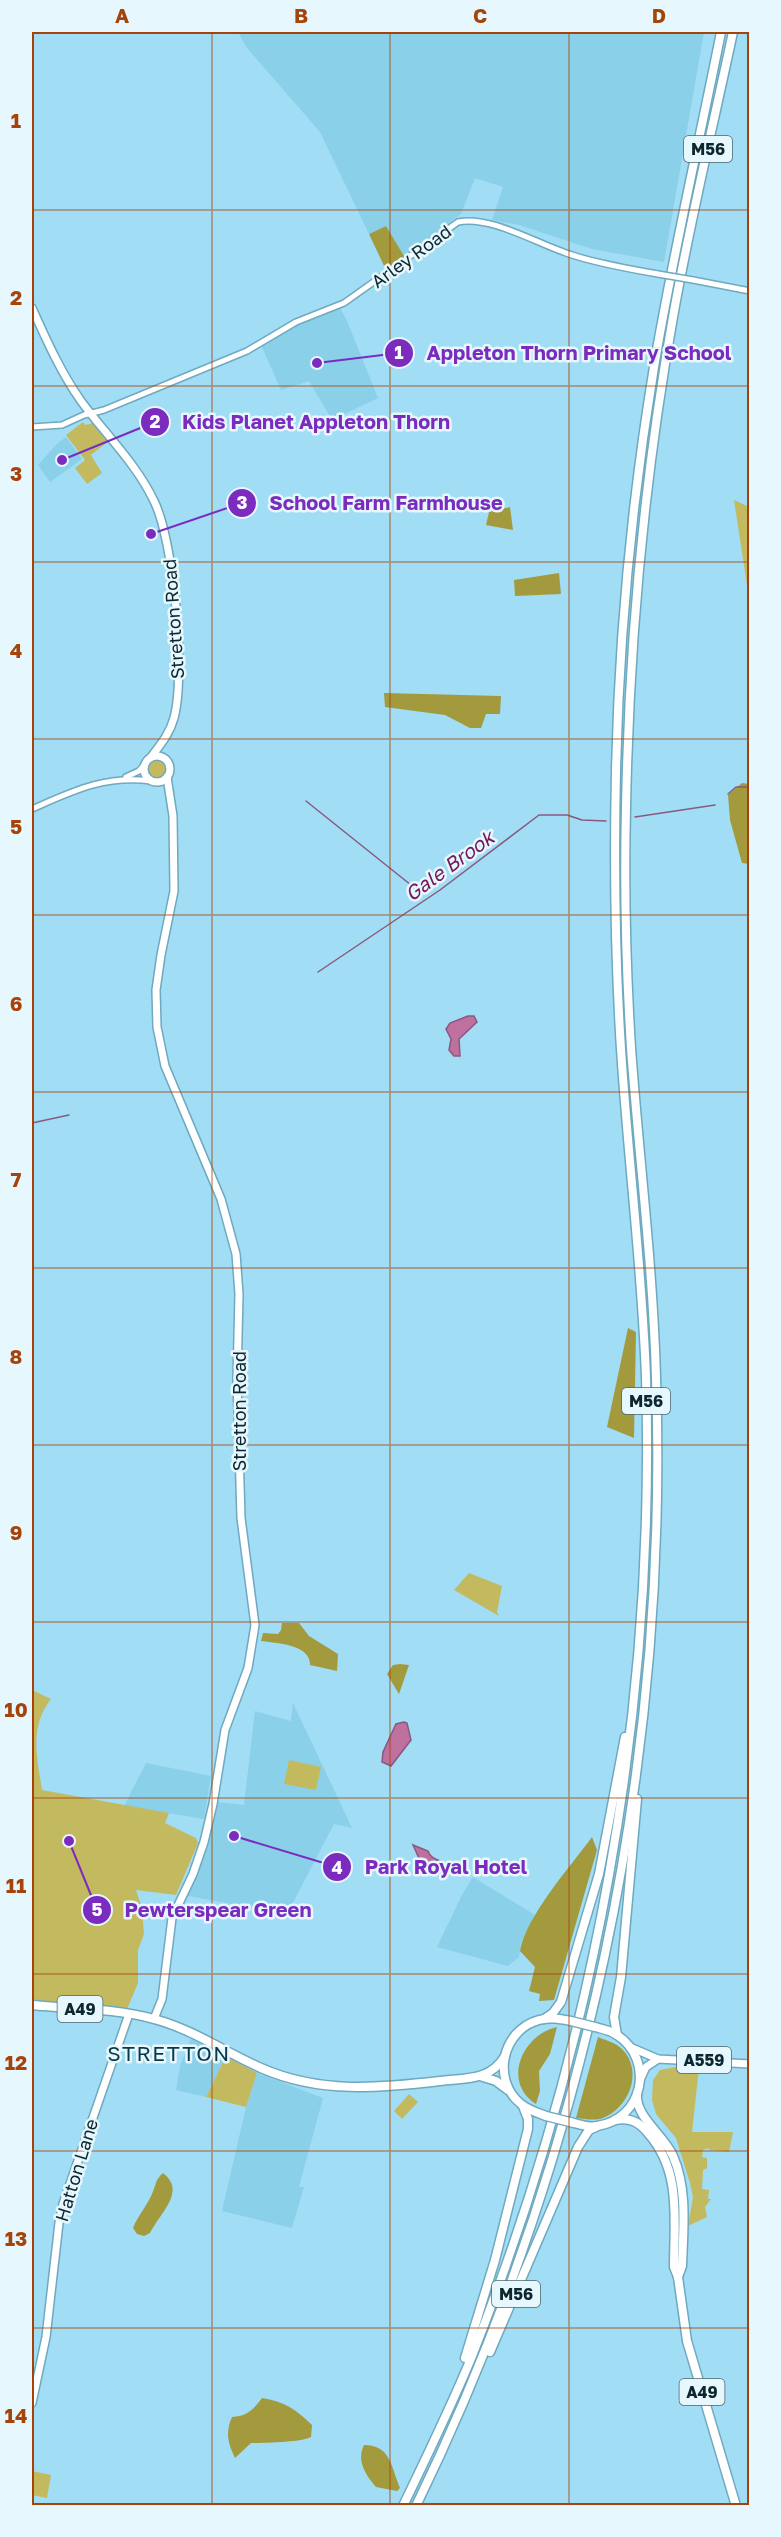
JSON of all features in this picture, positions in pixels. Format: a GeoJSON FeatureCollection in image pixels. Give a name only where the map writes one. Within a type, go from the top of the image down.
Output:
{"type":"FeatureCollection","features":[{"type":"Feature","properties":{"kind":"highway","name":"M56"},"geometry":{"type":"LineString","coordinates":[[404,2505],[452,2402],[494,2296],[523,2214],[569,2058],[605,1897],[621,1801],[632,1710],[644,1556],[647,1428],[642,1305],[617,973],[615,814],[618,717],[630,554],[653,374],[672,264],[722,32]]}},
{"type":"Feature","properties":{"kind":"highway","name":"M56"},"geometry":{"type":"LineString","coordinates":[[463,2406],[523,2247],[572,2091],[611,1923],[626,1840],[647,1677],[655,1553],[657,1425],[652,1299],[627,971],[625,813],[630,692],[640,559],[661,393],[682,266],[733,32]]}},
{"type":"Feature","properties":{"kind":"highway","name":"M56"},"geometry":{"type":"LineString","coordinates":[[544,2019],[556,2011],[561,2002],[597,1884],[622,1748],[632,1710]]}},
{"type":"Feature","properties":{"kind":"highway","name":"M56"},"geometry":{"type":"LineString","coordinates":[[617,2035],[614,2024],[632,1863],[639,1745]]}},
{"type":"Feature","properties":{"kind":"highway","name":"A49"},"geometry":{"type":"LineString","coordinates":[[32,2005],[129,2014],[154,2019],[186,2031],[263,2069],[321,2085],[352,2088],[386,2087],[481,2076]]}},
{"type":"Feature","properties":{"kind":"highway"},"geometry":{"type":"LineString","coordinates":[[544,2019],[571,2021],[617,2035],[638,2060],[641,2078],[637,2094],[629,2108],[615,2120],[592,2128],[525,2110],[508,2090],[496,2081],[481,2076],[496,2069],[517,2033],[532,2022],[544,2019]]}},
{"type":"Feature","properties":{"kind":"highway"},"geometry":{"type":"LineString","coordinates":[[505,2056],[504,2074],[508,2090]]}},
{"type":"Feature","properties":{"kind":"highway","name":"A49"},"geometry":{"type":"LineString","coordinates":[[637,2094],[640,2111],[666,2142],[681,2178],[682,2266],[678,2277]]}},
{"type":"Feature","properties":{"kind":"highway","name":"M56"},"geometry":{"type":"LineString","coordinates":[[452,2402],[495,2260],[515,2183],[528,2129],[525,2110]]}},
{"type":"Feature","properties":{"kind":"highway","name":"A49"},"geometry":{"type":"LineString","coordinates":[[615,2120],[630,2120],[640,2124],[658,2145],[668,2165],[675,2199],[674,2267],[678,2277],[687,2342],[736,2505]]}},
{"type":"Feature","properties":{"kind":"highway","name":"M56"},"geometry":{"type":"LineString","coordinates":[[416,2505],[499,2333],[578,2147],[592,2128]]}},
{"type":"Feature","properties":{"kind":"main road","name":"Stretton Road"},"geometry":{"type":"LineString","coordinates":[[32,308],[70,384],[91,414],[121,449],[148,490],[160,515],[172,586],[178,654],[177,704],[167,737],[165,759]]}},
{"type":"Feature","properties":{"kind":"main road","name":"Stretton Road"},"geometry":{"type":"LineString","coordinates":[[151,757],[167,737]]}},
{"type":"Feature","properties":{"kind":"main road"},"geometry":{"type":"LineString","coordinates":[[153,781],[167,777],[170,766],[165,759],[159,756],[151,757],[145,764],[144,772],[153,781],[163,789],[171,803]]}},
{"type":"Feature","properties":{"kind":"main road","name":"Stretton Road"},"geometry":{"type":"LineString","coordinates":[[154,2019],[162,1999],[173,1912],[193,1874],[204,1842],[213,1804],[225,1730],[248,1668],[255,1625],[240,1499],[237,1386],[239,1294],[236,1254],[221,1199],[165,1066],[157,1027],[156,990],[159,966],[174,891],[171,803],[167,777]]}},
{"type":"Feature","properties":{"kind":"main road","name":"Hatton Lane"},"geometry":{"type":"LineString","coordinates":[[32,2403],[46,2337],[58,2223],[129,2014]]}},
{"type":"Feature","properties":{"kind":"main road","name":"A559"},"geometry":{"type":"LineString","coordinates":[[630,2048],[658,2059],[750,2064]]}},
{"type":"Feature","properties":{"kind":"main road","name":"A559"},"geometry":{"type":"LineString","coordinates":[[641,2078],[646,2067],[658,2059]]}},
{"type":"Feature","properties":{"kind":"street","name":"Arley Road"},"geometry":{"type":"LineString","coordinates":[[32,426],[62,425],[248,351],[296,322],[339,306],[396,268],[458,222],[473,221],[493,224],[582,258],[750,291]]}},
{"type":"Feature","properties":{"kind":"street"},"geometry":{"type":"LineString","coordinates":[[124,778],[139,771],[145,764]]}},
{"type":"Feature","properties":{"kind":"street"},"geometry":{"type":"LineString","coordinates":[[32,810],[102,781],[124,778],[153,781]]}},
{"type":"Feature","properties":{"kind":"shaded area"},"geometry":{"type":"Polygon","coordinates":[[[238,32],[704,32],[664,262],[592,249],[519,225],[492,220],[503,187],[475,178],[461,214],[404,256],[386,226],[369,234],[320,132],[247,48],[238,32]]]}},
{"type":"Feature","properties":{"kind":"shaded area"},"geometry":{"type":"Polygon","coordinates":[[[386,226],[404,256],[386,270],[369,234],[386,226]]]}},
{"type":"Feature","properties":{"kind":"shaded area"},"geometry":{"type":"Polygon","coordinates":[[[339,306],[378,398],[332,420],[309,381],[281,390],[261,345],[288,326],[339,306]]]}},
{"type":"Feature","properties":{"kind":"shaded area"},"geometry":{"type":"Polygon","coordinates":[[[83,422],[85,425],[94,423],[109,441],[91,455],[102,473],[87,484],[75,468],[85,460],[66,435],[83,422]]]}},
{"type":"Feature","properties":{"kind":"shaded area"},"geometry":{"type":"Polygon","coordinates":[[[66,437],[82,459],[50,482],[38,465],[66,437]]]}},
{"type":"Feature","properties":{"kind":"shaded area"},"geometry":{"type":"Polygon","coordinates":[[[734,500],[749,507],[749,598],[734,500]]]}},
{"type":"Feature","properties":{"kind":"shaded area"},"geometry":{"type":"Polygon","coordinates":[[[510,507],[513,530],[486,525],[489,512],[510,507]]]}},
{"type":"Feature","properties":{"kind":"shaded area"},"geometry":{"type":"Polygon","coordinates":[[[559,573],[561,594],[515,596],[514,580],[559,573]]]}},
{"type":"Feature","properties":{"kind":"shaded area"},"geometry":{"type":"Polygon","coordinates":[[[384,693],[501,696],[500,714],[486,714],[481,728],[470,728],[445,715],[385,707],[384,693]]]}},
{"type":"Feature","properties":{"kind":"shaded area"},"geometry":{"type":"Polygon","coordinates":[[[153,760],[161,760],[167,766],[167,774],[161,780],[153,780],[147,774],[147,766],[153,760]]]}},
{"type":"Feature","properties":{"kind":"shaded area"},"geometry":{"type":"Polygon","coordinates":[[[742,783],[749,784],[749,864],[742,863],[730,820],[728,795],[742,783]]]}},
{"type":"Feature","properties":{"kind":"shaded area"},"geometry":{"type":"Polygon","coordinates":[[[474,1016],[477,1022],[459,1039],[460,1056],[454,1056],[449,1050],[451,1039],[446,1029],[450,1023],[474,1016]]]}},
{"type":"Feature","properties":{"kind":"shaded area"},"geometry":{"type":"Polygon","coordinates":[[[628,1328],[636,1332],[634,1438],[607,1427],[628,1328]]]}},
{"type":"Feature","properties":{"kind":"shaded area"},"geometry":{"type":"Polygon","coordinates":[[[469,1573],[502,1586],[497,1612],[499,1616],[454,1590],[469,1573]]]}},
{"type":"Feature","properties":{"kind":"shaded area"},"geometry":{"type":"Polygon","coordinates":[[[282,1623],[299,1623],[309,1636],[338,1654],[337,1671],[310,1665],[309,1658],[299,1649],[261,1641],[263,1633],[278,1634],[282,1623]]]}},
{"type":"Feature","properties":{"kind":"shaded area"},"geometry":{"type":"Polygon","coordinates":[[[393,1665],[409,1665],[399,1694],[387,1674],[393,1665]]]}},
{"type":"Feature","properties":{"kind":"shaded area"},"geometry":{"type":"Polygon","coordinates":[[[32,1690],[51,1699],[44,1710],[37,1732],[37,1755],[42,1790],[169,1813],[165,1823],[196,1838],[198,1843],[176,1895],[136,1890],[142,1909],[144,1934],[138,1950],[138,1983],[125,2014],[32,2005],[32,1690]]]}},
{"type":"Feature","properties":{"kind":"shaded area"},"geometry":{"type":"Polygon","coordinates":[[[293,1703],[352,1828],[334,1824],[287,1914],[188,1896],[203,1856],[217,1802],[244,1805],[255,1711],[291,1721],[293,1703]]]}},
{"type":"Feature","properties":{"kind":"shaded area"},"geometry":{"type":"Polygon","coordinates":[[[407,1723],[411,1740],[391,1766],[382,1762],[383,1752],[396,1724],[407,1723]]]}},
{"type":"Feature","properties":{"kind":"shaded area"},"geometry":{"type":"Polygon","coordinates":[[[289,1760],[321,1767],[316,1790],[284,1784],[289,1760]]]}},
{"type":"Feature","properties":{"kind":"shaded area"},"geometry":{"type":"Polygon","coordinates":[[[146,1763],[211,1776],[204,1819],[124,1806],[146,1763]]]}},
{"type":"Feature","properties":{"kind":"shaded area"},"geometry":{"type":"Polygon","coordinates":[[[592,1837],[597,1850],[554,2000],[539,2001],[540,1994],[529,1991],[535,1967],[520,1951],[524,1937],[540,1907],[592,1837]]]}},
{"type":"Feature","properties":{"kind":"shaded area"},"geometry":{"type":"Polygon","coordinates":[[[413,1845],[428,1851],[432,1857],[446,1864],[449,1867],[445,1873],[438,1874],[422,1865],[413,1845]]]}},
{"type":"Feature","properties":{"kind":"shaded area"},"geometry":{"type":"Polygon","coordinates":[[[473,1877],[535,1915],[521,1943],[519,1957],[508,1966],[437,1947],[473,1877]]]}},
{"type":"Feature","properties":{"kind":"shaded area"},"geometry":{"type":"Polygon","coordinates":[[[557,2027],[550,2054],[539,2071],[540,2091],[536,2104],[525,2095],[520,2084],[518,2072],[521,2060],[534,2039],[545,2031],[557,2027]]]}},
{"type":"Feature","properties":{"kind":"shaded area"},"geometry":{"type":"Polygon","coordinates":[[[598,2037],[622,2049],[629,2058],[633,2078],[626,2098],[612,2113],[603,2118],[590,2120],[576,2118],[598,2037]]]}},
{"type":"Feature","properties":{"kind":"shaded area"},"geometry":{"type":"Polygon","coordinates":[[[191,2039],[226,2056],[206,2097],[176,2090],[180,2066],[191,2039]]]}},
{"type":"Feature","properties":{"kind":"shaded area"},"geometry":{"type":"Polygon","coordinates":[[[226,2056],[257,2073],[246,2107],[206,2097],[226,2056]]]}},
{"type":"Feature","properties":{"kind":"shaded area"},"geometry":{"type":"Polygon","coordinates":[[[675,2067],[699,2068],[692,2132],[733,2132],[729,2152],[708,2148],[703,2150],[702,2157],[707,2158],[707,2168],[703,2170],[702,2189],[709,2190],[708,2199],[711,2199],[705,2207],[707,2217],[688,2226],[693,2197],[690,2183],[676,2138],[656,2114],[652,2100],[653,2080],[660,2070],[675,2067]]]}},
{"type":"Feature","properties":{"kind":"shaded area"},"geometry":{"type":"Polygon","coordinates":[[[257,2073],[323,2098],[299,2187],[304,2187],[292,2228],[222,2211],[246,2107],[257,2073]]]}},
{"type":"Feature","properties":{"kind":"shaded area"},"geometry":{"type":"Polygon","coordinates":[[[409,2094],[418,2102],[402,2119],[394,2111],[409,2094]]]}},
{"type":"Feature","properties":{"kind":"shaded area"},"geometry":{"type":"Polygon","coordinates":[[[163,2173],[170,2180],[172,2195],[150,2233],[144,2236],[137,2234],[133,2228],[157,2180],[163,2173]]]}},
{"type":"Feature","properties":{"kind":"shaded area"},"geometry":{"type":"Polygon","coordinates":[[[262,2398],[284,2404],[301,2415],[312,2425],[311,2437],[292,2441],[251,2443],[235,2458],[228,2438],[232,2417],[249,2412],[262,2398]]]}},
{"type":"Feature","properties":{"kind":"shaded area"},"geometry":{"type":"Polygon","coordinates":[[[364,2445],[373,2446],[385,2453],[400,2488],[397,2491],[376,2487],[369,2478],[363,2468],[361,2457],[364,2445]]]}},
{"type":"Feature","properties":{"kind":"shaded area"},"geometry":{"type":"Polygon","coordinates":[[[32,2471],[51,2475],[47,2498],[32,2495],[32,2471]]]}},
{"type":"Feature","properties":{"kind":"waterway","name":"Gale Brook"},"geometry":{"type":"LineString","coordinates":[[728,794],[736,787],[750,787]]}},
{"type":"Feature","properties":{"kind":"waterway"},"geometry":{"type":"LineString","coordinates":[[306,801],[416,889]]}},
{"type":"Feature","properties":{"kind":"waterway","name":"Gale Brook"},"geometry":{"type":"LineString","coordinates":[[635,817],[715,805]]}},
{"type":"Feature","properties":{"kind":"waterway","name":"Gale Brook"},"geometry":{"type":"LineString","coordinates":[[318,972],[440,890],[539,815],[567,815],[582,820],[606,821]]}},
{"type":"Feature","properties":{"kind":"waterway"},"geometry":{"type":"LineString","coordinates":[[32,1123],[69,1115]]}},
{"type":"Feature","properties":{"kind":"place","name":"Appleton Thorn Primary School"},"geometry":{"type":"Point","coordinates":[317,363]}},
{"type":"Feature","properties":{"kind":"place","name":"Kids Planet Appleton Thorn"},"geometry":{"type":"Point","coordinates":[62,460]}},
{"type":"Feature","properties":{"kind":"place","name":"School Farm Farmhouse"},"geometry":{"type":"Point","coordinates":[151,534]}},
{"type":"Feature","properties":{"kind":"place","name":"Park Royal Hotel"},"geometry":{"type":"Point","coordinates":[234,1836]}},
{"type":"Feature","properties":{"kind":"place","name":"Pewterspear Green"},"geometry":{"type":"Point","coordinates":[69,1841]}},
{"type":"Feature","properties":{"kind":"district","name":"STRETTON"},"geometry":{"type":"Point","coordinates":[169,2053]}}]}
